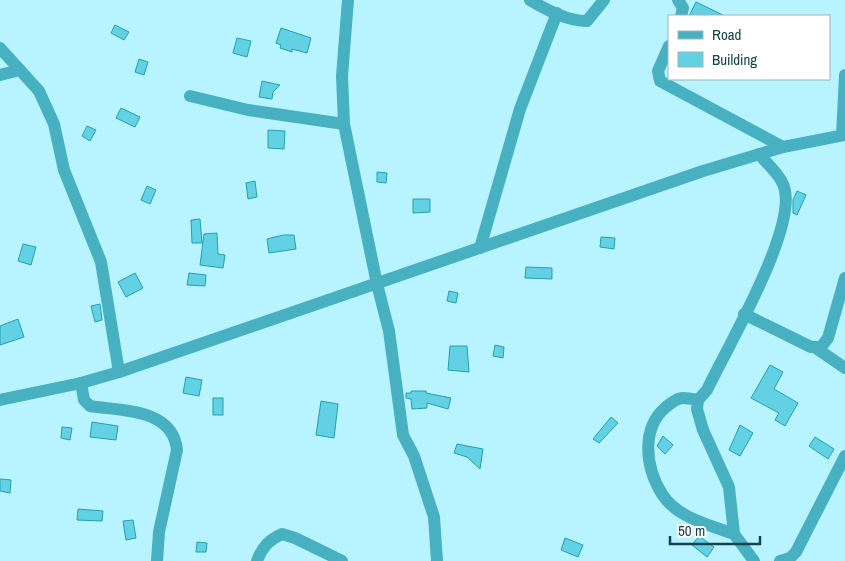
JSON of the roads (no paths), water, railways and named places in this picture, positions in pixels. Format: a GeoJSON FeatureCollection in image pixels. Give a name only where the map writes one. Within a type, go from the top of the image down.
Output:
{"type":"FeatureCollection","features":[{"type":"Feature","properties":{"kind":"street"},"geometry":{"type":"LineString","coordinates":[[348,0],[342,76],[344,124],[396,366],[403,435],[414,456],[434,517],[437,561]]}},
{"type":"Feature","properties":{"kind":"street"},"geometry":{"type":"LineString","coordinates":[[530,0],[557,14],[579,21],[587,21],[604,0]]}},
{"type":"Feature","properties":{"kind":"street"},"geometry":{"type":"LineString","coordinates":[[678,0],[683,8],[681,15]]}},
{"type":"Feature","properties":{"kind":"street"},"geometry":{"type":"LineString","coordinates":[[480,248],[520,109],[557,14]]}},
{"type":"Feature","properties":{"kind":"street"},"geometry":{"type":"LineString","coordinates":[[0,48],[39,91],[54,124],[64,170],[101,262],[119,372]]}},
{"type":"Feature","properties":{"kind":"street"},"geometry":{"type":"LineString","coordinates":[[668,48],[658,71],[660,81],[783,147]]}},
{"type":"Feature","properties":{"kind":"street"},"geometry":{"type":"LineString","coordinates":[[0,75],[20,70]]}},
{"type":"Feature","properties":{"kind":"street"},"geometry":{"type":"LineString","coordinates":[[0,400],[81,383],[119,372],[703,171],[783,147],[844,135],[845,75]]}},
{"type":"Feature","properties":{"kind":"street"},"geometry":{"type":"LineString","coordinates":[[190,96],[248,110],[344,124]]}},
{"type":"Feature","properties":{"kind":"street"},"geometry":{"type":"LineString","coordinates":[[734,534],[729,486],[703,430],[698,400],[707,390],[763,278],[779,237],[786,201],[781,179],[759,154]]}},
{"type":"Feature","properties":{"kind":"street"},"geometry":{"type":"LineString","coordinates":[[816,348],[826,344],[845,278]]}},
{"type":"Feature","properties":{"kind":"street"},"geometry":{"type":"LineString","coordinates":[[744,314],[816,348],[845,368]]}},
{"type":"Feature","properties":{"kind":"street"},"geometry":{"type":"LineString","coordinates":[[81,383],[84,400],[90,406],[150,416],[164,423],[176,438],[176,457],[158,532],[157,561]]}},
{"type":"Feature","properties":{"kind":"street"},"geometry":{"type":"LineString","coordinates":[[698,400],[681,398],[671,403],[658,414],[650,432],[648,451],[651,470],[662,494],[676,509],[690,517],[734,534],[755,561]]}},
{"type":"Feature","properties":{"kind":"street"},"geometry":{"type":"LineString","coordinates":[[780,561],[790,558],[796,552],[845,456]]}},
{"type":"Feature","properties":{"kind":"street"},"geometry":{"type":"LineString","coordinates":[[257,561],[261,551],[271,540],[282,534],[295,538],[342,561]]}}]}
